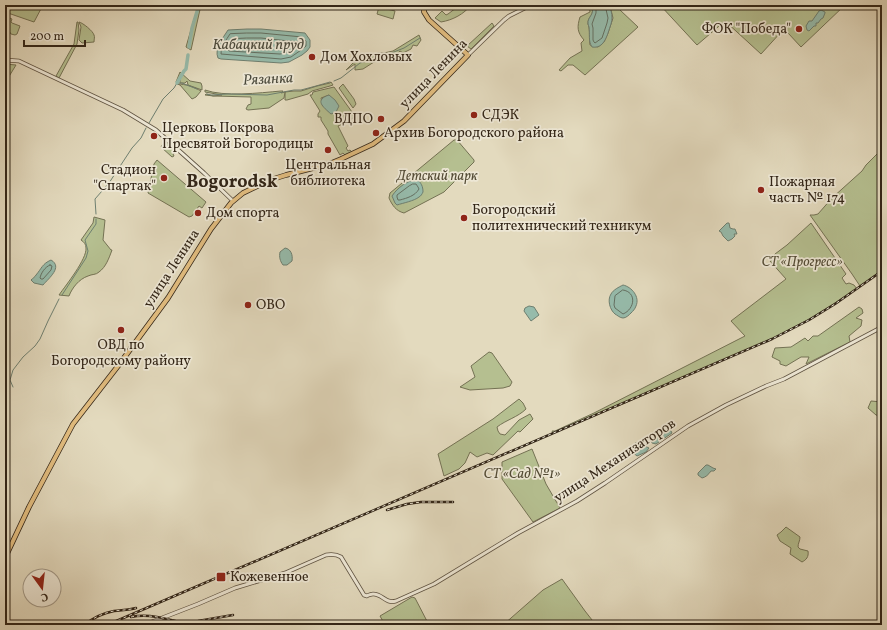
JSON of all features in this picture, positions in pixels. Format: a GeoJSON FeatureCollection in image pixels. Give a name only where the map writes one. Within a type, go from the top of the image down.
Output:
{"type":"FeatureCollection","features":[{"type":"Feature","properties":{"kind":"main road"},"geometry":{"type":"LineString","coordinates":[[424,5],[424,12],[429,20],[468,55]]}},
{"type":"Feature","properties":{"kind":"main road","name":"улица Ленина"},"geometry":{"type":"LineString","coordinates":[[5,558],[73,424],[168,298],[211,229],[233,201],[270,180],[286,174],[329,164],[373,144],[404,121],[468,55]]}},
{"type":"Feature","properties":{"kind":"street","name":"улица Ленина"},"geometry":{"type":"LineString","coordinates":[[468,55],[509,16],[531,5]]}},
{"type":"Feature","properties":{"kind":"street"},"geometry":{"type":"LineString","coordinates":[[5,60],[25,64],[123,110],[156,130],[233,201]]}},
{"type":"Feature","properties":{"kind":"street","name":"улица Механизаторов"},"geometry":{"type":"LineString","coordinates":[[144,625],[235,588],[285,573],[326,555],[332,554],[341,557],[366,596],[376,594],[388,602],[392,602],[434,584],[518,533],[577,501],[688,426],[726,405],[784,379],[882,327]]}},
{"type":"Feature","properties":{"kind":"green space"},"geometry":{"type":"Polygon","coordinates":[[[5,5],[43,5],[34,22],[5,12],[5,5]]]}},
{"type":"Feature","properties":{"kind":"green space"},"geometry":{"type":"Polygon","coordinates":[[[198,5],[201,5],[191,50],[186,47],[198,5]]]}},
{"type":"Feature","properties":{"kind":"green space"},"geometry":{"type":"Polygon","coordinates":[[[460,5],[471,5],[462,14],[450,20],[441,22],[435,18],[442,11],[446,15],[460,5]]]}},
{"type":"Feature","properties":{"kind":"green space"},"geometry":{"type":"Polygon","coordinates":[[[589,5],[591,5],[592,9],[592,14],[588,21],[590,45],[598,47],[604,42],[613,18],[608,5],[617,5],[620,10],[638,27],[585,75],[573,65],[568,65],[561,71],[559,70],[570,58],[582,51],[581,43],[584,40],[579,32],[578,24],[580,17],[590,12],[589,5]]]}},
{"type":"Feature","properties":{"kind":"green space"},"geometry":{"type":"Polygon","coordinates":[[[660,5],[845,5],[801,47],[788,33],[782,31],[761,54],[725,21],[697,45],[660,5]]]}},
{"type":"Feature","properties":{"kind":"green space"},"geometry":{"type":"Polygon","coordinates":[[[379,7],[395,11],[393,19],[377,14],[379,7]]]}},
{"type":"Feature","properties":{"kind":"green space"},"geometry":{"type":"Polygon","coordinates":[[[5,16],[12,19],[12,23],[20,26],[17,34],[11,34],[9,31],[7,34],[5,33],[5,16]]]}},
{"type":"Feature","properties":{"kind":"green space"},"geometry":{"type":"Polygon","coordinates":[[[77,22],[79,30],[77,44],[59,78],[56,76],[74,44],[77,22]]]}},
{"type":"Feature","properties":{"kind":"green space"},"geometry":{"type":"Polygon","coordinates":[[[79,22],[88,27],[93,33],[94,42],[82,43],[79,40],[81,27],[79,22]]]}},
{"type":"Feature","properties":{"kind":"green space"},"geometry":{"type":"Polygon","coordinates":[[[492,23],[494,26],[471,49],[467,46],[492,23]]]}},
{"type":"Feature","properties":{"kind":"green space"},"geometry":{"type":"Polygon","coordinates":[[[419,35],[421,40],[417,46],[413,45],[411,49],[403,53],[400,51],[396,55],[374,62],[363,69],[355,70],[355,64],[346,70],[353,63],[378,53],[393,51],[419,35]]]}},
{"type":"Feature","properties":{"kind":"green space"},"geometry":{"type":"Polygon","coordinates":[[[5,64],[16,65],[5,83],[5,64]]]}},
{"type":"Feature","properties":{"kind":"green space"},"geometry":{"type":"Polygon","coordinates":[[[180,72],[190,81],[201,83],[202,90],[188,85],[187,81],[185,83],[180,83],[180,78],[176,82],[180,72]]]}},
{"type":"Feature","properties":{"kind":"green space"},"geometry":{"type":"Polygon","coordinates":[[[331,82],[333,85],[285,100],[285,92],[301,91],[331,82]]]}},
{"type":"Feature","properties":{"kind":"green space"},"geometry":{"type":"Polygon","coordinates":[[[177,84],[190,86],[201,91],[192,99],[180,85],[177,84]]]}},
{"type":"Feature","properties":{"kind":"green space"},"geometry":{"type":"Polygon","coordinates":[[[343,84],[354,99],[356,104],[353,108],[339,88],[343,84]]]}},
{"type":"Feature","properties":{"kind":"green space"},"geometry":{"type":"Polygon","coordinates":[[[334,87],[352,112],[354,117],[338,126],[348,146],[346,148],[348,151],[350,150],[352,152],[345,155],[343,153],[340,155],[321,120],[321,117],[318,117],[320,111],[310,95],[312,95],[313,92],[334,87]],[[329,95],[321,98],[323,106],[331,114],[329,95]]]}},
{"type":"Feature","properties":{"kind":"green space"},"geometry":{"type":"Polygon","coordinates":[[[205,90],[232,94],[285,92],[284,98],[269,108],[248,110],[246,109],[248,105],[251,104],[251,97],[214,96],[222,95],[205,92],[205,90]]]}},
{"type":"Feature","properties":{"kind":"green space"},"geometry":{"type":"Polygon","coordinates":[[[166,140],[177,151],[172,157],[161,147],[166,140]]]}},
{"type":"Feature","properties":{"kind":"green space","name":"Детский парк"},"geometry":{"type":"Polygon","coordinates":[[[454,140],[457,140],[474,160],[474,162],[444,192],[404,213],[397,209],[389,198],[390,193],[454,140]]]}},
{"type":"Feature","properties":{"kind":"green space"},"geometry":{"type":"Polygon","coordinates":[[[882,149],[882,270],[860,286],[810,215],[818,214],[832,198],[862,171],[882,149]]]}},
{"type":"Feature","properties":{"kind":"green space","name":"Стадион \"Спартак\""},"geometry":{"type":"Polygon","coordinates":[[[157,160],[206,202],[202,208],[199,206],[192,216],[189,217],[148,193],[154,164],[157,160]]]}},
{"type":"Feature","properties":{"kind":"green space"},"geometry":{"type":"Polygon","coordinates":[[[94,217],[105,220],[103,240],[112,250],[104,268],[98,273],[85,277],[74,287],[69,296],[59,295],[76,272],[83,259],[86,247],[85,243],[81,240],[93,223],[94,217]]]}},
{"type":"Feature","properties":{"kind":"green space","name":"СТ «Прогресс»"},"geometry":{"type":"Polygon","coordinates":[[[811,223],[846,274],[842,278],[846,284],[849,283],[854,285],[857,289],[811,318],[772,339],[553,433],[552,431],[594,413],[745,336],[731,321],[786,279],[770,261],[775,254],[811,223]]]}},
{"type":"Feature","properties":{"kind":"green space"},"geometry":{"type":"Polygon","coordinates":[[[859,307],[862,309],[863,313],[856,318],[862,320],[861,326],[849,336],[850,342],[806,364],[809,357],[801,357],[786,366],[780,364],[780,361],[772,357],[775,348],[791,347],[805,338],[808,341],[813,336],[818,336],[859,307]]]}},
{"type":"Feature","properties":{"kind":"green space"},"geometry":{"type":"Polygon","coordinates":[[[489,352],[492,353],[512,382],[510,386],[503,388],[470,390],[460,387],[475,377],[471,366],[489,352]]]}},
{"type":"Feature","properties":{"kind":"green space"},"geometry":{"type":"Polygon","coordinates":[[[519,399],[526,409],[497,427],[500,434],[505,435],[519,420],[530,414],[533,419],[493,455],[487,453],[477,457],[470,452],[465,463],[459,469],[444,476],[438,454],[493,419],[519,399]]]}},
{"type":"Feature","properties":{"kind":"green space"},"geometry":{"type":"Polygon","coordinates":[[[871,401],[882,402],[882,417],[876,415],[868,408],[871,401]]]}},
{"type":"Feature","properties":{"kind":"green space","name":"СТ «Сад №1»"},"geometry":{"type":"Polygon","coordinates":[[[532,449],[546,484],[560,508],[533,522],[502,479],[502,462],[532,449]]]}},
{"type":"Feature","properties":{"kind":"green space"},"geometry":{"type":"Polygon","coordinates":[[[786,527],[800,537],[798,547],[808,551],[807,558],[802,562],[790,554],[791,548],[780,541],[777,535],[786,527]]]}},
{"type":"Feature","properties":{"kind":"green space"},"geometry":{"type":"Polygon","coordinates":[[[562,579],[596,625],[503,625],[543,590],[562,579]]]}},
{"type":"Feature","properties":{"kind":"green space"},"geometry":{"type":"Polygon","coordinates":[[[412,597],[415,598],[429,625],[385,625],[380,616],[412,597]]]}},
{"type":"Feature","properties":{"kind":"water"},"geometry":{"type":"Polygon","coordinates":[[[591,5],[608,5],[612,14],[612,19],[606,38],[602,44],[596,47],[592,47],[591,45],[588,24],[592,13],[591,5]]]}},
{"type":"Feature","properties":{"kind":"water"},"geometry":{"type":"Polygon","coordinates":[[[821,10],[825,12],[823,18],[816,23],[816,26],[809,31],[807,30],[806,26],[809,21],[812,21],[821,10]]]}},
{"type":"Feature","properties":{"kind":"water","name":"Кабацкий пруд"},"geometry":{"type":"Polygon","coordinates":[[[247,29],[305,33],[310,40],[310,47],[302,55],[289,62],[281,63],[218,58],[218,47],[228,30],[247,29]]]}},
{"type":"Feature","properties":{"kind":"water"},"geometry":{"type":"Polygon","coordinates":[[[329,95],[339,106],[336,112],[331,114],[321,104],[322,99],[329,95]]]}},
{"type":"Feature","properties":{"kind":"water"},"geometry":{"type":"Polygon","coordinates":[[[417,179],[423,188],[423,192],[420,197],[397,205],[392,196],[394,193],[403,185],[417,179]]]}},
{"type":"Feature","properties":{"kind":"water"},"geometry":{"type":"Polygon","coordinates":[[[727,223],[729,223],[730,228],[735,229],[737,234],[734,234],[735,236],[728,241],[719,231],[727,223]]]}},
{"type":"Feature","properties":{"kind":"water"},"geometry":{"type":"Polygon","coordinates":[[[285,248],[291,253],[292,261],[287,265],[283,265],[280,259],[280,252],[285,248]]]}},
{"type":"Feature","properties":{"kind":"water"},"geometry":{"type":"Polygon","coordinates":[[[51,260],[56,266],[54,272],[43,285],[34,283],[31,280],[44,265],[51,260]]]}},
{"type":"Feature","properties":{"kind":"water"},"geometry":{"type":"Polygon","coordinates":[[[623,285],[632,290],[637,299],[635,308],[625,318],[620,317],[613,312],[609,302],[612,293],[623,285]]]}},
{"type":"Feature","properties":{"kind":"water"},"geometry":{"type":"Polygon","coordinates":[[[529,306],[534,307],[539,315],[531,321],[524,311],[525,308],[529,306]]]}},
{"type":"Feature","properties":{"kind":"water"},"geometry":{"type":"Polygon","coordinates":[[[666,429],[670,429],[672,433],[656,444],[652,443],[652,438],[666,429]]]}},
{"type":"Feature","properties":{"kind":"water"},"geometry":{"type":"Polygon","coordinates":[[[635,443],[639,443],[649,448],[646,452],[637,456],[631,451],[635,443]]]}},
{"type":"Feature","properties":{"kind":"water"},"geometry":{"type":"Polygon","coordinates":[[[706,465],[716,469],[702,478],[698,475],[698,473],[706,465]]]}},
{"type":"Feature","properties":{"kind":"waterway","name":"Рязанка"},"geometry":{"type":"LineString","coordinates":[[189,47],[192,28],[199,5]]}},
{"type":"Feature","properties":{"kind":"waterway","name":"Рязанка"},"geometry":{"type":"LineString","coordinates":[[334,81],[341,78],[360,63],[404,48],[420,38]]}},
{"type":"Feature","properties":{"kind":"waterway","name":"Рязанка"},"geometry":{"type":"LineString","coordinates":[[177,83],[186,69],[188,55]]}},
{"type":"Feature","properties":{"kind":"waterway","name":"Рязанка"},"geometry":{"type":"LineString","coordinates":[[207,94],[267,95],[301,90],[330,82]]}},
{"type":"Feature","properties":{"kind":"waterway","name":"Рязанка"},"geometry":{"type":"LineString","coordinates":[[149,123],[163,99],[177,83],[182,83],[197,89]]}},
{"type":"Feature","properties":{"kind":"waterway","name":"Рязанка"},"geometry":{"type":"LineString","coordinates":[[96,214],[95,199],[109,183],[132,148],[141,138],[146,128]]}},
{"type":"Feature","properties":{"kind":"waterway","name":"Рязанка"},"geometry":{"type":"LineString","coordinates":[[62,295],[86,258],[88,251],[85,240],[96,224],[96,219]]}},
{"type":"Feature","properties":{"kind":"waterway","name":"Рязанка"},"geometry":{"type":"LineString","coordinates":[[13,387],[10,380],[13,370],[40,339],[59,299]]}},
{"type":"Feature","properties":{"kind":"railway"},"geometry":{"type":"LineString","coordinates":[[107,625],[772,339],[809,320],[835,304],[882,271]]}},
{"type":"Feature","properties":{"kind":"railway"},"geometry":{"type":"LineString","coordinates":[[387,510],[407,504],[421,502],[453,502]]}},
{"type":"Feature","properties":{"kind":"railway"},"geometry":{"type":"LineString","coordinates":[[84,625],[106,613],[136,608]]}},
{"type":"Feature","properties":{"kind":"railway"},"geometry":{"type":"LineString","coordinates":[[184,622],[233,615]]}},
{"type":"Feature","properties":{"kind":"railway"},"geometry":{"type":"LineString","coordinates":[[131,617],[153,616],[190,625]]}},
{"type":"Feature","properties":{"kind":"place","name":"ФОК \"Победа\""},"geometry":{"type":"Point","coordinates":[799,29]}},
{"type":"Feature","properties":{"kind":"place","name":"Дом Хохловых"},"geometry":{"type":"Point","coordinates":[312,57]}},
{"type":"Feature","properties":{"kind":"place","name":"СДЭК"},"geometry":{"type":"Point","coordinates":[474,115]}},
{"type":"Feature","properties":{"kind":"place","name":"ВДПО"},"geometry":{"type":"Point","coordinates":[381,119]}},
{"type":"Feature","properties":{"kind":"place","name":"Архив Богородского района"},"geometry":{"type":"Point","coordinates":[376,133]}},
{"type":"Feature","properties":{"kind":"place","name":"Церковь Покрова Пресвятой Богородицы"},"geometry":{"type":"Point","coordinates":[154,136]}},
{"type":"Feature","properties":{"kind":"place","name":"Центральная библиотека"},"geometry":{"type":"Point","coordinates":[328,150]}},
{"type":"Feature","properties":{"kind":"place","name":"Стадион \"Спартак\""},"geometry":{"type":"Point","coordinates":[164,178]}},
{"type":"Feature","properties":{"kind":"place","name":"Пожарная часть № 174"},"geometry":{"type":"Point","coordinates":[761,190]}},
{"type":"Feature","properties":{"kind":"place","name":"Дом спорта"},"geometry":{"type":"Point","coordinates":[198,213]}},
{"type":"Feature","properties":{"kind":"place","name":"Богородский политехнический техникум"},"geometry":{"type":"Point","coordinates":[464,218]}},
{"type":"Feature","properties":{"kind":"place","name":"ОВО"},"geometry":{"type":"Point","coordinates":[248,305]}},
{"type":"Feature","properties":{"kind":"place","name":"ОВД по Богородскому району"},"geometry":{"type":"Point","coordinates":[121,330]}},
{"type":"Feature","properties":{"kind":"place","name":"Кожевенное"},"geometry":{"type":"Point","coordinates":[221,577]}},
{"type":"Feature","properties":{"kind":"district","name":"Bogorodsk"},"geometry":{"type":"Point","coordinates":[232,182]}}]}
